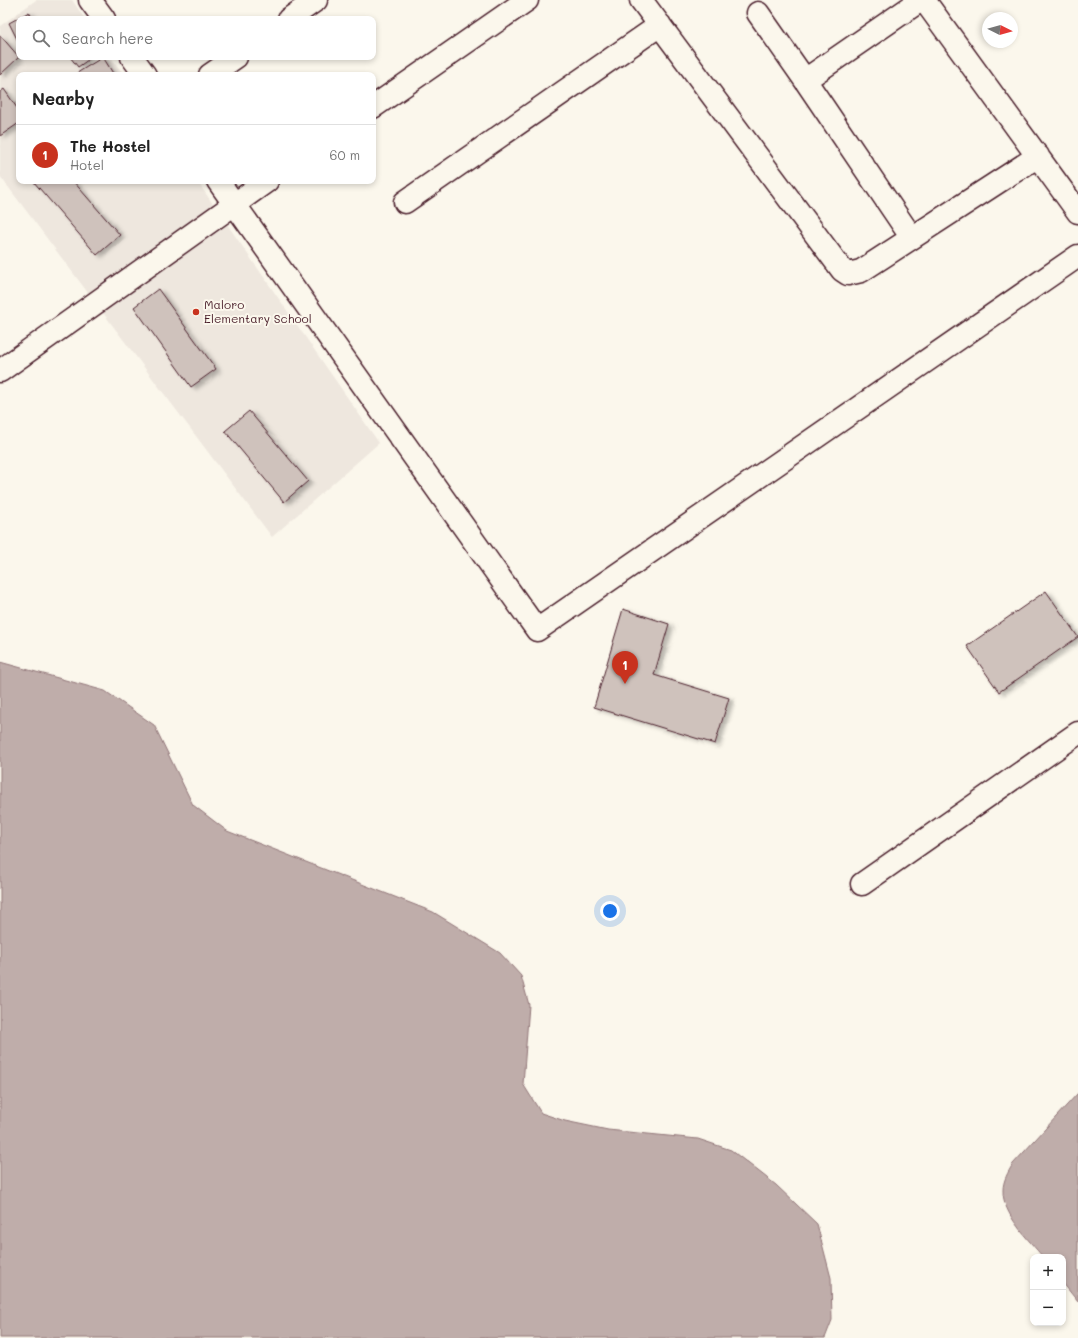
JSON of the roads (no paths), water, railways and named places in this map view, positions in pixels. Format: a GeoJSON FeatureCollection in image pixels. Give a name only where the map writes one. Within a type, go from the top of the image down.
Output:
{"type":"FeatureCollection","features":[{"type":"Feature","properties":{"kind":"street"},"geometry":{"type":"LineString","coordinates":[[90,0],[102,16]]}},
{"type":"Feature","properties":{"kind":"street"},"geometry":{"type":"LineString","coordinates":[[293,16],[316,0]]}},
{"type":"Feature","properties":{"kind":"street"},"geometry":{"type":"LineString","coordinates":[[641,0],[842,270],[848,274],[861,271],[1038,156]]}},
{"type":"Feature","properties":{"kind":"street"},"geometry":{"type":"LineString","coordinates":[[805,80],[921,0]]}},
{"type":"Feature","properties":{"kind":"street"},"geometry":{"type":"LineString","coordinates":[[924,0],[1078,212]]}},
{"type":"Feature","properties":{"kind":"street"},"geometry":{"type":"LineString","coordinates":[[376,105],[516,3]]}},
{"type":"Feature","properties":{"kind":"street"},"geometry":{"type":"LineString","coordinates":[[758,13],[912,238]]}},
{"type":"Feature","properties":{"kind":"street"},"geometry":{"type":"LineString","coordinates":[[405,202],[660,25]]}},
{"type":"Feature","properties":{"kind":"street"},"geometry":{"type":"LineString","coordinates":[[134,60],[143,72]]}},
{"type":"Feature","properties":{"kind":"street"},"geometry":{"type":"LineString","coordinates":[[214,72],[232,60]]}},
{"type":"Feature","properties":{"kind":"street"},"geometry":{"type":"LineString","coordinates":[[220,184],[537,630],[1078,256]]}},
{"type":"Feature","properties":{"kind":"street"},"geometry":{"type":"LineString","coordinates":[[0,371],[263,184]]}},
{"type":"Feature","properties":{"kind":"street"},"geometry":{"type":"LineString","coordinates":[[862,884],[1078,733]]}},
{"type":"Feature","properties":{"kind":"place","name":"Maloro Elementary School"},"geometry":{"type":"Point","coordinates":[196,312]}},
{"type":"Feature","properties":{"kind":"place","name":"The Hostel"},"geometry":{"type":"Point","coordinates":[625,684]}}]}
